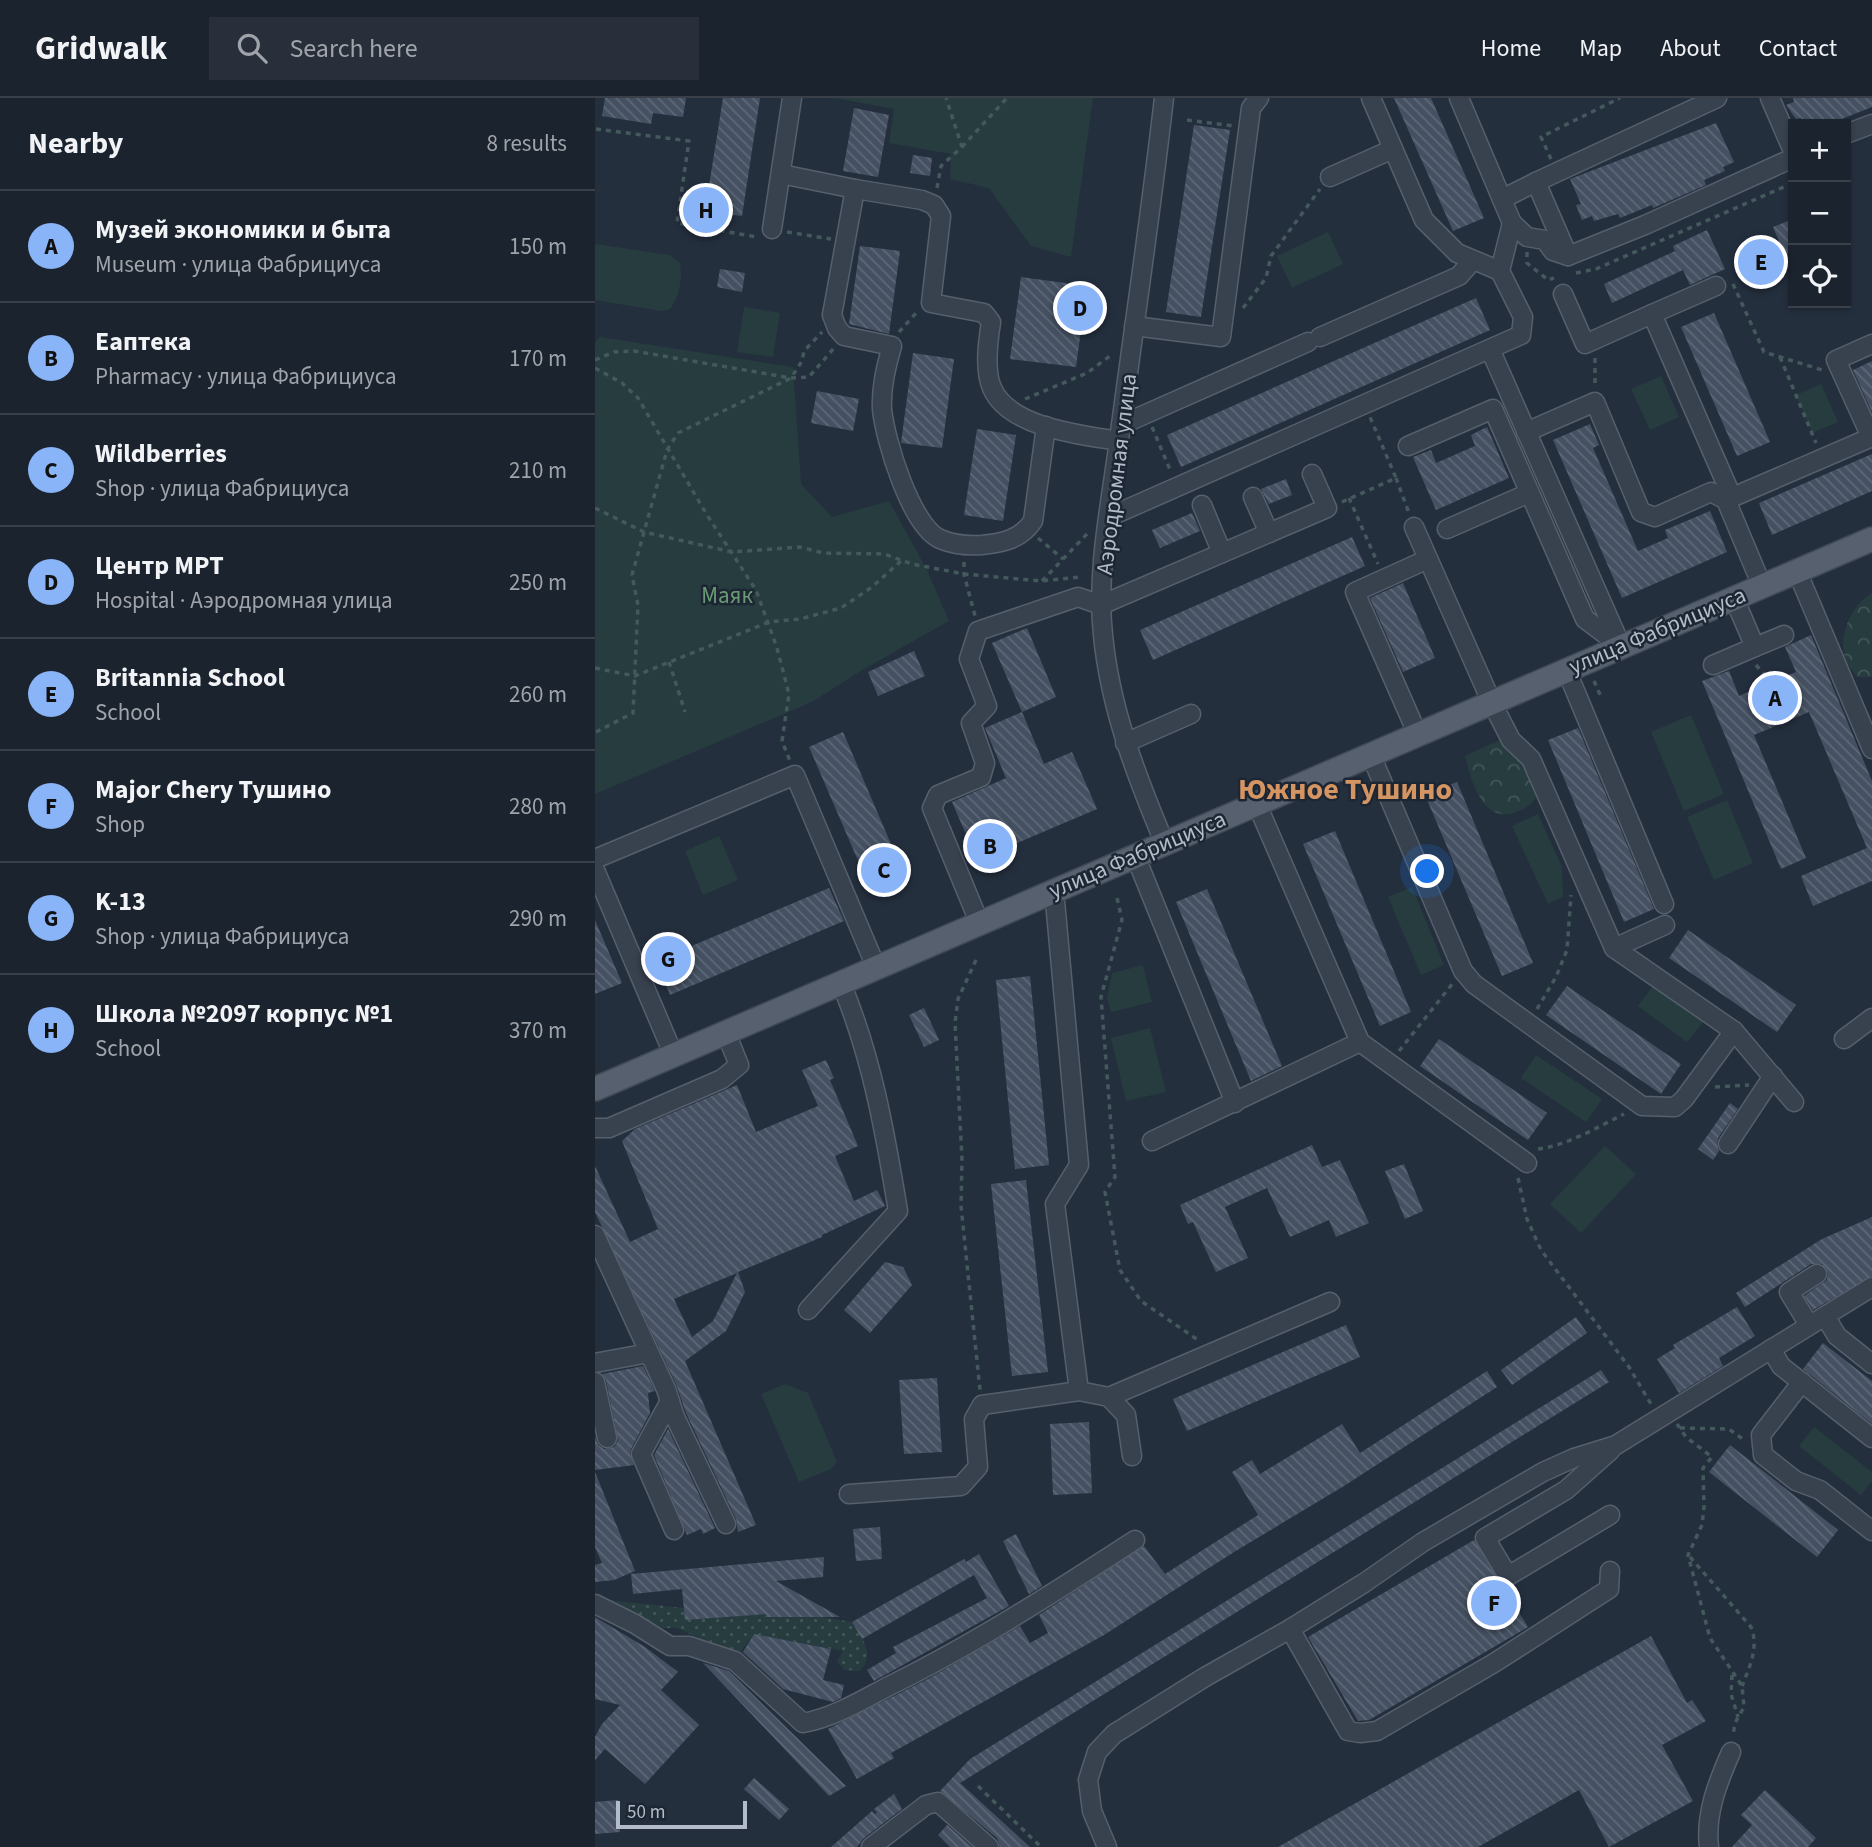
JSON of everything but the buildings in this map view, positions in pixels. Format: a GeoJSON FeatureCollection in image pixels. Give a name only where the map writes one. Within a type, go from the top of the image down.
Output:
{"type":"FeatureCollection","features":[{"type":"Feature","properties":{"kind":"main road","name":"улица Фабрициуса"},"geometry":{"type":"LineString","coordinates":[[595,1089],[1872,539]]}},
{"type":"Feature","properties":{"kind":"street"},"geometry":{"type":"LineString","coordinates":[[772,229],[792,98]]}},
{"type":"Feature","properties":{"kind":"street","name":"Аэродромная улица"},"geometry":{"type":"LineString","coordinates":[[1164,98],[1109,517],[1101,606],[1108,674],[1125,743],[1164,842]]}},
{"type":"Feature","properties":{"kind":"street"},"geometry":{"type":"LineString","coordinates":[[1134,326],[1221,337],[1251,108],[1259,98]]}},
{"type":"Feature","properties":{"kind":"street"},"geometry":{"type":"LineString","coordinates":[[1109,517],[1521,335],[1524,317],[1500,271],[1457,253],[1424,220],[1371,98]]}},
{"type":"Feature","properties":{"kind":"street"},"geometry":{"type":"LineString","coordinates":[[1459,98],[1512,223],[1527,237],[1545,240],[1553,251],[1568,256],[1645,225],[1788,160]]}},
{"type":"Feature","properties":{"kind":"street"},"geometry":{"type":"LineString","coordinates":[[1770,98],[1788,139]]}},
{"type":"Feature","properties":{"kind":"street"},"geometry":{"type":"LineString","coordinates":[[1502,199],[1707,100]]}},
{"type":"Feature","properties":{"kind":"street"},"geometry":{"type":"LineString","coordinates":[[1851,132],[1872,124]]}},
{"type":"Feature","properties":{"kind":"street"},"geometry":{"type":"LineString","coordinates":[[1330,177],[1393,149]]}},
{"type":"Feature","properties":{"kind":"street"},"geometry":{"type":"LineString","coordinates":[[781,174],[922,200],[935,205],[941,216],[930,303],[984,313],[991,322],[988,368],[991,388],[1006,408],[1046,426],[1120,433],[1146,414],[1459,275],[1473,260]]}},
{"type":"Feature","properties":{"kind":"street"},"geometry":{"type":"LineString","coordinates":[[1537,182],[1568,256]]}},
{"type":"Feature","properties":{"kind":"street"},"geometry":{"type":"LineString","coordinates":[[855,189],[832,315],[837,328],[844,336],[892,346],[882,379],[882,410],[887,437],[899,471],[923,524],[938,538],[963,546],[1000,543],[1027,529],[1033,521],[1046,426]]}},
{"type":"Feature","properties":{"kind":"street"},"geometry":{"type":"LineString","coordinates":[[1500,271],[1512,223]]}},
{"type":"Feature","properties":{"kind":"street"},"geometry":{"type":"LineString","coordinates":[[1563,294],[1585,344],[1716,286]]}},
{"type":"Feature","properties":{"kind":"street"},"geometry":{"type":"LineString","coordinates":[[1652,314],[1762,586]]}},
{"type":"Feature","properties":{"kind":"street"},"geometry":{"type":"LineString","coordinates":[[1526,432],[1595,402],[1641,512],[1655,517],[1711,492],[1729,499],[1871,437],[1836,360],[1872,344]]}},
{"type":"Feature","properties":{"kind":"street"},"geometry":{"type":"LineString","coordinates":[[1490,349],[1621,646]]}},
{"type":"Feature","properties":{"kind":"street"},"geometry":{"type":"LineString","coordinates":[[1408,446],[1493,409],[1584,619],[1621,646]]}},
{"type":"Feature","properties":{"kind":"street"},"geometry":{"type":"LineString","coordinates":[[979,922],[932,808],[938,795],[981,777],[985,763],[971,723],[988,706],[969,659],[978,631],[1077,597],[1101,606],[1327,508],[1312,474]]}},
{"type":"Feature","properties":{"kind":"street"},"geometry":{"type":"LineString","coordinates":[[1447,528],[1529,493]]}},
{"type":"Feature","properties":{"kind":"street"},"geometry":{"type":"LineString","coordinates":[[1253,497],[1269,533]]}},
{"type":"Feature","properties":{"kind":"street"},"geometry":{"type":"LineString","coordinates":[[1202,505],[1222,553]]}},
{"type":"Feature","properties":{"kind":"street"},"geometry":{"type":"LineString","coordinates":[[1414,527],[1491,701],[1511,740],[1531,758],[1614,948],[1734,1031],[1770,1080],[1794,1102]]}},
{"type":"Feature","properties":{"kind":"street"},"geometry":{"type":"LineString","coordinates":[[1417,733],[1355,592],[1428,559]]}},
{"type":"Feature","properties":{"kind":"street"},"geometry":{"type":"LineString","coordinates":[[1797,571],[1872,749]]}},
{"type":"Feature","properties":{"kind":"street"},"geometry":{"type":"LineString","coordinates":[[1734,598],[1753,654]]}},
{"type":"Feature","properties":{"kind":"street"},"geometry":{"type":"LineString","coordinates":[[1713,665],[1753,654],[1784,635]]}},
{"type":"Feature","properties":{"kind":"street"},"geometry":{"type":"LineString","coordinates":[[1566,669],[1664,904]]}},
{"type":"Feature","properties":{"kind":"street"},"geometry":{"type":"LineString","coordinates":[[1125,743],[1191,714]]}},
{"type":"Feature","properties":{"kind":"street"},"geometry":{"type":"LineString","coordinates":[[1370,753],[1463,971],[1474,984],[1642,1106],[1675,1107],[1689,1093],[1734,1031]]}},
{"type":"Feature","properties":{"kind":"street"},"geometry":{"type":"LineString","coordinates":[[595,859],[795,775],[876,967]]}},
{"type":"Feature","properties":{"kind":"street"},"geometry":{"type":"LineString","coordinates":[[1256,803],[1360,1042],[1527,1163]]}},
{"type":"Feature","properties":{"kind":"street"},"geometry":{"type":"LineString","coordinates":[[1135,855],[1235,1103]]}},
{"type":"Feature","properties":{"kind":"street"},"geometry":{"type":"LineString","coordinates":[[595,870],[674,1056]]}},
{"type":"Feature","properties":{"kind":"street"},"geometry":{"type":"LineString","coordinates":[[1053,890],[1079,1166],[1055,1204],[1079,1391]]}},
{"type":"Feature","properties":{"kind":"street"},"geometry":{"type":"LineString","coordinates":[[1614,948],[1665,925]]}},
{"type":"Feature","properties":{"kind":"street"},"geometry":{"type":"LineString","coordinates":[[808,1310],[898,1212],[882,1112],[854,1014],[841,982]]}},
{"type":"Feature","properties":{"kind":"street"},"geometry":{"type":"LineString","coordinates":[[1844,1039],[1872,1018]]}},
{"type":"Feature","properties":{"kind":"street"},"geometry":{"type":"LineString","coordinates":[[595,1128],[608,1128],[722,1079],[739,1065],[726,1033]]}},
{"type":"Feature","properties":{"kind":"street"},"geometry":{"type":"LineString","coordinates":[[1152,1141],[1360,1042]]}},
{"type":"Feature","properties":{"kind":"street"},"geometry":{"type":"LineString","coordinates":[[1728,1144],[1770,1080]]}},
{"type":"Feature","properties":{"kind":"street"},"geometry":{"type":"LineString","coordinates":[[595,1235],[675,1417],[726,1524]]}},
{"type":"Feature","properties":{"kind":"street"},"geometry":{"type":"LineString","coordinates":[[1817,1274],[1789,1292],[1817,1321],[1872,1364]]}},
{"type":"Feature","properties":{"kind":"street"},"geometry":{"type":"LineString","coordinates":[[1107,1847],[1092,1811],[1088,1780],[1097,1752],[1114,1734],[1290,1629],[1423,1542],[1543,1472],[1574,1458],[1616,1445],[1668,1420],[1686,1402],[1872,1287]]}},
{"type":"Feature","properties":{"kind":"street"},"geometry":{"type":"LineString","coordinates":[[849,1494],[961,1486],[978,1467],[974,1419],[982,1405],[1079,1391],[1109,1396],[1329,1302]]}},
{"type":"Feature","properties":{"kind":"street"},"geometry":{"type":"LineString","coordinates":[[1771,1349],[1781,1366],[1872,1438]]}},
{"type":"Feature","properties":{"kind":"street"},"geometry":{"type":"LineString","coordinates":[[595,1363],[649,1353]]}},
{"type":"Feature","properties":{"kind":"street"},"geometry":{"type":"LineString","coordinates":[[595,1382],[607,1438]]}},
{"type":"Feature","properties":{"kind":"street"},"geometry":{"type":"LineString","coordinates":[[1802,1382],[1761,1435],[1763,1455],[1796,1481],[1820,1490],[1872,1531]]}},
{"type":"Feature","properties":{"kind":"street"},"geometry":{"type":"LineString","coordinates":[[1109,1396],[1126,1415],[1132,1456]]}},
{"type":"Feature","properties":{"kind":"street"},"geometry":{"type":"LineString","coordinates":[[670,1401],[641,1454],[674,1530]]}},
{"type":"Feature","properties":{"kind":"street"},"geometry":{"type":"LineString","coordinates":[[1610,1515],[1508,1576],[1485,1538],[1566,1490],[1616,1445]]}},
{"type":"Feature","properties":{"kind":"street"},"geometry":{"type":"LineString","coordinates":[[595,1604],[670,1646],[689,1646],[735,1661],[803,1723],[824,1719],[933,1664],[1044,1600],[1135,1540]]}},
{"type":"Feature","properties":{"kind":"street"},"geometry":{"type":"LineString","coordinates":[[1290,1629],[1347,1731],[1377,1731],[1494,1663],[1609,1589],[1610,1571]]}},
{"type":"Feature","properties":{"kind":"street"},"geometry":{"type":"LineString","coordinates":[[1709,1847],[1709,1815],[1717,1785],[1731,1752]]}},
{"type":"Feature","properties":{"kind":"street"},"geometry":{"type":"LineString","coordinates":[[871,1847],[926,1805],[938,1802],[989,1847]]}},
{"type":"Feature","properties":{"kind":"path"},"geometry":{"type":"LineString","coordinates":[[946,98],[962,147]]}},
{"type":"Feature","properties":{"kind":"path"},"geometry":{"type":"LineString","coordinates":[[935,205],[941,166],[1007,98]]}},
{"type":"Feature","properties":{"kind":"path"},"geometry":{"type":"LineString","coordinates":[[1557,171],[1541,137],[1620,98]]}},
{"type":"Feature","properties":{"kind":"path"},"geometry":{"type":"LineString","coordinates":[[1188,120],[1248,128]]}},
{"type":"Feature","properties":{"kind":"path"},"geometry":{"type":"LineString","coordinates":[[596,129],[689,141],[677,223],[760,237],[772,229],[844,241]]}},
{"type":"Feature","properties":{"kind":"path"},"geometry":{"type":"LineString","coordinates":[[1221,337],[1266,278],[1271,256],[1330,177]]}},
{"type":"Feature","properties":{"kind":"path"},"geometry":{"type":"LineString","coordinates":[[1716,286],[1731,279],[1763,352],[1844,377]]}},
{"type":"Feature","properties":{"kind":"path"},"geometry":{"type":"LineString","coordinates":[[892,346],[903,325],[930,303]]}},
{"type":"Feature","properties":{"kind":"path"},"geometry":{"type":"LineString","coordinates":[[595,732],[633,713],[638,605],[632,575],[667,450],[678,433],[791,378],[802,361],[804,351],[822,332]]}},
{"type":"Feature","properties":{"kind":"path"},"geometry":{"type":"LineString","coordinates":[[595,360],[614,352],[634,351],[791,378],[809,377],[844,336]]}},
{"type":"Feature","properties":{"kind":"path"},"geometry":{"type":"LineString","coordinates":[[1595,339],[1595,384]]}},
{"type":"Feature","properties":{"kind":"path"},"geometry":{"type":"LineString","coordinates":[[1006,408],[1087,373],[1110,356]]}},
{"type":"Feature","properties":{"kind":"path"},"geometry":{"type":"LineString","coordinates":[[1780,357],[1817,445]]}},
{"type":"Feature","properties":{"kind":"path"},"geometry":{"type":"LineString","coordinates":[[595,369],[622,383],[638,398],[667,450],[756,590],[769,622],[789,694],[782,741],[795,775]]}},
{"type":"Feature","properties":{"kind":"path"},"geometry":{"type":"LineString","coordinates":[[1364,404],[1414,527]]}},
{"type":"Feature","properties":{"kind":"path"},"geometry":{"type":"LineString","coordinates":[[1146,414],[1177,487]]}},
{"type":"Feature","properties":{"kind":"path"},"geometry":{"type":"LineString","coordinates":[[1327,508],[1396,478]]}},
{"type":"Feature","properties":{"kind":"path"},"geometry":{"type":"LineString","coordinates":[[1349,498],[1384,579]]}},
{"type":"Feature","properties":{"kind":"path"},"geometry":{"type":"LineString","coordinates":[[595,508],[644,532],[732,552],[800,547],[823,553],[884,554],[964,574],[1041,582],[1081,577]]}},
{"type":"Feature","properties":{"kind":"path"},"geometry":{"type":"LineString","coordinates":[[1027,529],[1063,559]]}},
{"type":"Feature","properties":{"kind":"path"},"geometry":{"type":"LineString","coordinates":[[1041,582],[1087,534]]}},
{"type":"Feature","properties":{"kind":"path"},"geometry":{"type":"LineString","coordinates":[[595,668],[635,676],[769,622],[800,619],[841,608],[882,580],[902,560]]}},
{"type":"Feature","properties":{"kind":"path"},"geometry":{"type":"LineString","coordinates":[[964,574],[978,631]]}},
{"type":"Feature","properties":{"kind":"path"},"geometry":{"type":"LineString","coordinates":[[1753,654],[1767,684]]}},
{"type":"Feature","properties":{"kind":"path"},"geometry":{"type":"LineString","coordinates":[[669,662],[685,712]]}},
{"type":"Feature","properties":{"kind":"path"},"geometry":{"type":"LineString","coordinates":[[1594,681],[1602,699]]}},
{"type":"Feature","properties":{"kind":"path"},"geometry":{"type":"LineString","coordinates":[[1529,1024],[1556,977],[1567,950],[1571,881],[1579,866]]}},
{"type":"Feature","properties":{"kind":"path"},"geometry":{"type":"LineString","coordinates":[[1117,898],[1122,919],[1101,997],[1115,1177],[1105,1192],[1120,1270],[1142,1301],[1214,1351]]}},
{"type":"Feature","properties":{"kind":"path"},"geometry":{"type":"LineString","coordinates":[[976,960],[958,999],[955,1023],[962,1160],[961,1206],[982,1405]]}},
{"type":"Feature","properties":{"kind":"path"},"geometry":{"type":"LineString","coordinates":[[1389,1063],[1463,971]]}},
{"type":"Feature","properties":{"kind":"path"},"geometry":{"type":"LineString","coordinates":[[1689,1093],[1770,1080]]}},
{"type":"Feature","properties":{"kind":"path"},"geometry":{"type":"LineString","coordinates":[[1642,1106],[1560,1145],[1512,1152],[1527,1219],[1541,1250],[1668,1420],[1712,1457],[1703,1468],[1702,1525],[1688,1555],[1710,1638],[1742,1686]]}},
{"type":"Feature","properties":{"kind":"path"},"geometry":{"type":"LineString","coordinates":[[1680,1428],[1729,1429],[1763,1455]]}},
{"type":"Feature","properties":{"kind":"path"},"geometry":{"type":"LineString","coordinates":[[1688,1555],[1751,1627],[1756,1640],[1742,1686],[1744,1707],[1735,1723],[1731,1752]]}},
{"type":"Feature","properties":{"kind":"path"},"geometry":{"type":"LineString","coordinates":[[1732,1673],[1731,1694],[1738,1717]]}},
{"type":"Feature","properties":{"kind":"path"},"geometry":{"type":"LineString","coordinates":[[978,1786],[1041,1847]]}},
{"type":"Feature","properties":{"kind":"green space"},"geometry":{"type":"Polygon","coordinates":[[[835,98],[1093,98],[1071,257],[1031,246],[989,188],[950,179],[951,154],[889,143],[894,109],[835,98]]]}},
{"type":"Feature","properties":{"kind":"green space"},"geometry":{"type":"Polygon","coordinates":[[[1328,232],[1343,264],[1292,288],[1277,256],[1328,232]]]}},
{"type":"Feature","properties":{"kind":"green space"},"geometry":{"type":"Polygon","coordinates":[[[595,244],[670,255],[680,263],[679,287],[670,309],[661,311],[595,300],[595,244]]]}},
{"type":"Feature","properties":{"kind":"green space"},"geometry":{"type":"Polygon","coordinates":[[[744,307],[780,313],[773,357],[737,352],[744,307]]]}},
{"type":"Feature","properties":{"kind":"green space","name":"Маяк"},"geometry":{"type":"Polygon","coordinates":[[[600,337],[793,367],[801,484],[832,517],[889,501],[927,570],[949,621],[812,702],[595,794],[595,343],[600,337]]]}},
{"type":"Feature","properties":{"kind":"green space"},"geometry":{"type":"Polygon","coordinates":[[[1661,376],[1679,417],[1650,430],[1631,389],[1661,376]]]}},
{"type":"Feature","properties":{"kind":"green space"},"geometry":{"type":"Polygon","coordinates":[[[1821,384],[1838,422],[1812,433],[1796,395],[1821,384]]]}},
{"type":"Feature","properties":{"kind":"green space"},"geometry":{"type":"Polygon","coordinates":[[[1872,593],[1872,677],[1857,677],[1845,658],[1843,639],[1853,612],[1872,593]]]}},
{"type":"Feature","properties":{"kind":"green space"},"geometry":{"type":"Polygon","coordinates":[[[1691,715],[1724,794],[1684,811],[1651,732],[1691,715]]]}},
{"type":"Feature","properties":{"kind":"green space"},"geometry":{"type":"Polygon","coordinates":[[[1515,733],[1536,797],[1524,809],[1503,814],[1494,812],[1480,797],[1465,756],[1515,733]]]}},
{"type":"Feature","properties":{"kind":"green space"},"geometry":{"type":"Polygon","coordinates":[[[1727,800],[1753,863],[1714,880],[1687,817],[1727,800]]]}},
{"type":"Feature","properties":{"kind":"green space"},"geometry":{"type":"Polygon","coordinates":[[[1538,814],[1562,867],[1563,897],[1548,904],[1512,826],[1538,814]]]}},
{"type":"Feature","properties":{"kind":"green space"},"geometry":{"type":"Polygon","coordinates":[[[719,836],[738,880],[703,895],[685,851],[719,836]]]}},
{"type":"Feature","properties":{"kind":"green space"},"geometry":{"type":"Polygon","coordinates":[[[1412,887],[1444,965],[1421,975],[1388,897],[1412,887]]]}},
{"type":"Feature","properties":{"kind":"green space"},"geometry":{"type":"Polygon","coordinates":[[[1143,965],[1152,1002],[1111,1012],[1107,998],[1112,973],[1143,965]]]}},
{"type":"Feature","properties":{"kind":"green space"},"geometry":{"type":"Polygon","coordinates":[[[1653,986],[1703,1022],[1687,1042],[1638,1006],[1653,986]]]}},
{"type":"Feature","properties":{"kind":"green space"},"geometry":{"type":"Polygon","coordinates":[[[1150,1028],[1166,1092],[1126,1101],[1111,1038],[1150,1028]]]}},
{"type":"Feature","properties":{"kind":"green space"},"geometry":{"type":"Polygon","coordinates":[[[1536,1055],[1602,1099],[1586,1122],[1521,1078],[1536,1055]]]}},
{"type":"Feature","properties":{"kind":"green space"},"geometry":{"type":"Polygon","coordinates":[[[1605,1146],[1636,1174],[1581,1233],[1550,1204],[1605,1146]]]}},
{"type":"Feature","properties":{"kind":"green space"},"geometry":{"type":"Polygon","coordinates":[[[785,1384],[808,1393],[837,1462],[831,1469],[799,1482],[761,1394],[785,1384]]]}},
{"type":"Feature","properties":{"kind":"green space"},"geometry":{"type":"Polygon","coordinates":[[[1814,1427],[1872,1472],[1872,1481],[1861,1495],[1799,1446],[1814,1427]]]}},
{"type":"Feature","properties":{"kind":"green space"},"geometry":{"type":"Polygon","coordinates":[[[596,1599],[684,1608],[685,1620],[787,1612],[788,1617],[822,1617],[852,1622],[866,1646],[867,1658],[860,1671],[844,1670],[837,1661],[843,1651],[754,1634],[741,1651],[725,1650],[677,1628],[662,1628],[635,1613],[596,1599]]]}},
{"type":"Feature","properties":{"kind":"place","name":"Школа №2097 корпус №1"},"geometry":{"type":"Point","coordinates":[706,210]}},
{"type":"Feature","properties":{"kind":"place","name":"Britannia School"},"geometry":{"type":"Point","coordinates":[1761,262]}},
{"type":"Feature","properties":{"kind":"place","name":"Центр МРТ"},"geometry":{"type":"Point","coordinates":[1080,308]}},
{"type":"Feature","properties":{"kind":"place","name":"Музей экономики и быта"},"geometry":{"type":"Point","coordinates":[1775,698]}},
{"type":"Feature","properties":{"kind":"place","name":"Еаптека"},"geometry":{"type":"Point","coordinates":[990,846]}},
{"type":"Feature","properties":{"kind":"place","name":"Wildberries"},"geometry":{"type":"Point","coordinates":[884,870]}},
{"type":"Feature","properties":{"kind":"place","name":"K-13"},"geometry":{"type":"Point","coordinates":[668,959]}},
{"type":"Feature","properties":{"kind":"place","name":"Major Chery Тушино"},"geometry":{"type":"Point","coordinates":[1494,1603]}},
{"type":"Feature","properties":{"kind":"district","name":"Южное Тушино"},"geometry":{"type":"Point","coordinates":[1345,789]}}]}
